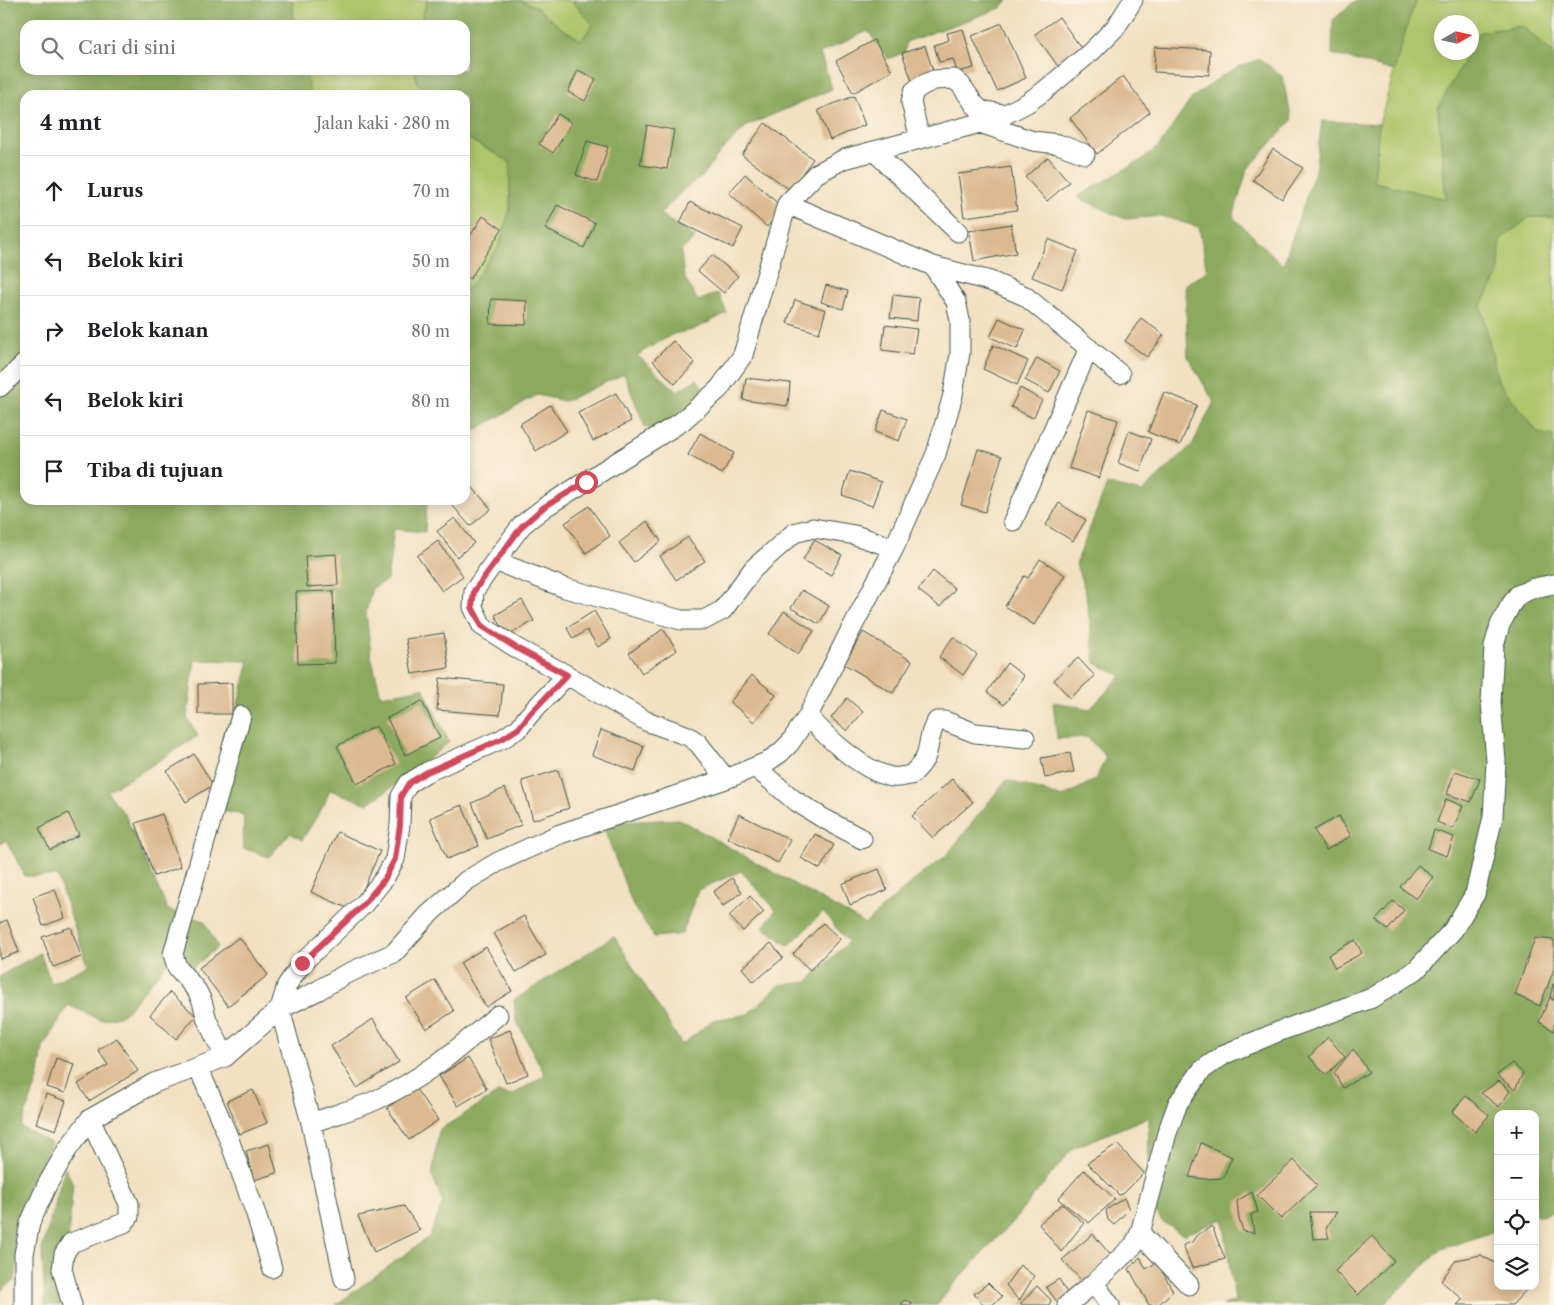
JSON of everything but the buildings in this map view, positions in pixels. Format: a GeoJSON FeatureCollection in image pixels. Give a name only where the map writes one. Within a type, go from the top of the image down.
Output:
{"type":"FeatureCollection","features":[{"type":"Feature","properties":{"kind":"street"},"geometry":{"type":"LineString","coordinates":[[726,779],[698,743],[688,736],[646,721],[518,649],[482,626],[472,607],[474,591],[522,526],[544,507],[681,422],[719,389],[743,355],[787,204],[816,174],[844,159],[980,123],[1006,114],[1027,103],[1091,52],[1116,27],[1133,0]]}},
{"type":"Feature","properties":{"kind":"street"},"geometry":{"type":"LineString","coordinates":[[920,139],[911,102],[914,91],[934,80],[954,79],[981,110],[1006,114]]}},
{"type":"Feature","properties":{"kind":"street"},"geometry":{"type":"LineString","coordinates":[[980,123],[1033,141],[1058,144],[1085,154]]}},
{"type":"Feature","properties":{"kind":"street"},"geometry":{"type":"LineString","coordinates":[[874,151],[958,232]]}},
{"type":"Feature","properties":{"kind":"street"},"geometry":{"type":"LineString","coordinates":[[787,204],[933,266],[990,281],[1025,296],[1120,374]]}},
{"type":"Feature","properties":{"kind":"street"},"geometry":{"type":"LineString","coordinates":[[24,1305],[24,1254],[30,1223],[47,1185],[67,1150],[90,1119],[154,1083],[198,1068],[224,1056],[280,1009],[318,991],[344,975],[394,953],[428,915],[466,881],[498,862],[560,834],[726,779],[767,762],[790,743],[808,716],[846,638],[894,548],[936,454],[953,395],[960,353],[960,320],[956,302],[933,266]]}},
{"type":"Feature","properties":{"kind":"street"},"geometry":{"type":"LineString","coordinates":[[1014,521],[1089,348]]}},
{"type":"Feature","properties":{"kind":"street"},"geometry":{"type":"LineString","coordinates":[[0,386],[20,368]]}},
{"type":"Feature","properties":{"kind":"street"},"geometry":{"type":"LineString","coordinates":[[495,561],[565,588],[681,620],[704,620],[723,610],[753,569],[794,533],[814,528],[855,535],[894,548]]}},
{"type":"Feature","properties":{"kind":"street"},"geometry":{"type":"LineString","coordinates":[[1068,1305],[1134,1246],[1140,1233],[1167,1133],[1178,1103],[1202,1070],[1226,1054],[1280,1031],[1372,998],[1416,970],[1452,930],[1475,894],[1493,817],[1496,761],[1491,702],[1494,646],[1500,625],[1518,595],[1534,588],[1554,584]]}},
{"type":"Feature","properties":{"kind":"street"},"geometry":{"type":"LineString","coordinates":[[344,1279],[311,1123],[280,1009],[286,985],[302,963],[363,905],[384,880],[395,859],[400,825],[401,796],[409,783],[427,772],[502,739],[519,728],[567,675]]}},
{"type":"Feature","properties":{"kind":"street"},"geometry":{"type":"LineString","coordinates":[[224,1056],[207,1020],[197,991],[177,967],[172,954],[241,716]]}},
{"type":"Feature","properties":{"kind":"street"},"geometry":{"type":"LineString","coordinates":[[808,716],[821,731],[865,766],[892,778],[911,775],[922,764],[932,729],[937,721],[945,721],[975,733],[1025,738]]}},
{"type":"Feature","properties":{"kind":"street"},"geometry":{"type":"LineString","coordinates":[[755,767],[794,800],[862,839]]}},
{"type":"Feature","properties":{"kind":"street"},"geometry":{"type":"LineString","coordinates":[[311,1123],[376,1100],[396,1090],[442,1061],[498,1016]]}},
{"type":"Feature","properties":{"kind":"street"},"geometry":{"type":"LineString","coordinates":[[198,1068],[227,1134],[256,1214],[272,1268]]}},
{"type":"Feature","properties":{"kind":"street"},"geometry":{"type":"LineString","coordinates":[[72,1305],[62,1270],[64,1254],[71,1243],[124,1223],[129,1217],[129,1204],[90,1119]]}},
{"type":"Feature","properties":{"kind":"street"},"geometry":{"type":"LineString","coordinates":[[1140,1233],[1189,1285]]}},
{"type":"Feature","properties":{"kind":"street"},"geometry":{"type":"LineString","coordinates":[[1094,1283],[1110,1305]]}},
{"type":"Feature","properties":{"kind":"green space"},"geometry":{"type":"Polygon","coordinates":[[[0,0],[291,0],[293,3],[293,20],[20,20],[20,75],[307,75],[309,90],[20,90],[20,505],[427,505],[425,532],[394,529],[387,580],[372,588],[366,612],[371,656],[381,696],[423,688],[449,742],[405,778],[368,804],[330,790],[324,805],[302,840],[290,833],[269,857],[243,848],[244,815],[217,810],[227,747],[249,661],[195,660],[187,718],[198,736],[107,791],[125,815],[168,910],[204,921],[218,947],[192,968],[170,960],[123,1015],[101,1020],[68,1005],[43,1048],[38,1079],[21,1127],[51,1143],[26,1197],[15,1280],[0,1291],[0,976],[40,953],[51,983],[88,966],[57,876],[25,876],[6,840],[0,844],[0,0]]]}},
{"type":"Feature","properties":{"kind":"green space"},"geometry":{"type":"Polygon","coordinates":[[[291,0],[427,0],[421,20],[293,20],[293,4],[291,0]]]}},
{"type":"Feature","properties":{"kind":"green space"},"geometry":{"type":"Polygon","coordinates":[[[427,0],[518,0],[535,6],[560,27],[581,40],[593,24],[571,0],[1008,0],[1001,8],[906,42],[905,52],[888,59],[868,31],[820,53],[832,89],[747,126],[720,152],[702,177],[685,188],[660,214],[695,238],[681,251],[684,277],[698,301],[718,293],[727,313],[693,330],[673,334],[637,355],[677,391],[697,379],[709,398],[660,432],[645,427],[624,374],[565,401],[537,395],[470,433],[470,286],[499,246],[510,209],[510,162],[470,140],[470,90],[426,90],[417,83],[416,75],[470,75],[470,20],[421,20],[427,0]]]}},
{"type":"Feature","properties":{"kind":"green space"},"geometry":{"type":"Polygon","coordinates":[[[518,0],[571,0],[594,24],[581,40],[560,27],[535,6],[518,0]]]}},
{"type":"Feature","properties":{"kind":"green space"},"geometry":{"type":"Polygon","coordinates":[[[1356,0],[1417,0],[1409,19],[1394,71],[1332,54],[1333,20],[1356,0]]]}},
{"type":"Feature","properties":{"kind":"green space"},"geometry":{"type":"Polygon","coordinates":[[[1417,0],[1554,0],[1554,54],[1522,26],[1480,32],[1479,34],[1479,15],[1434,15],[1434,60],[1464,60],[1438,108],[1446,199],[1374,182],[1379,124],[1409,19],[1417,0]]]}},
{"type":"Feature","properties":{"kind":"green space"},"geometry":{"type":"Polygon","coordinates":[[[1522,26],[1554,54],[1554,217],[1530,217],[1500,240],[1499,274],[1481,306],[1498,381],[1538,433],[1554,436],[1554,1212],[1539,1215],[1539,1110],[1494,1110],[1494,1231],[1442,1249],[1383,1305],[1222,1305],[1235,1302],[1223,1219],[1183,1235],[1162,1221],[1148,1204],[1149,1117],[1073,1148],[1014,1220],[952,1286],[937,1305],[336,1305],[430,1236],[443,1202],[432,1176],[439,1130],[498,1093],[512,1095],[545,1075],[516,1020],[514,1000],[614,936],[682,1045],[713,1020],[748,1014],[780,985],[807,982],[848,942],[823,912],[789,946],[763,927],[776,910],[741,871],[698,890],[682,934],[654,937],[632,903],[602,823],[679,819],[865,924],[910,884],[947,855],[1006,780],[1063,797],[1096,779],[1106,757],[1087,737],[1057,739],[1053,702],[1090,709],[1121,676],[1095,663],[1086,594],[1076,564],[1107,484],[1142,492],[1192,445],[1214,402],[1188,357],[1185,285],[1207,271],[1199,227],[1161,216],[1125,219],[1077,197],[1141,160],[1159,146],[1192,98],[1222,76],[1238,67],[1260,59],[1282,76],[1292,120],[1247,170],[1233,217],[1283,265],[1315,171],[1322,121],[1379,124],[1374,182],[1446,199],[1438,108],[1464,60],[1479,60],[1480,32],[1522,26]]]}},
{"type":"Feature","properties":{"kind":"green space"},"geometry":{"type":"Polygon","coordinates":[[[307,75],[416,75],[417,83],[426,90],[309,90],[307,75]]]}},
{"type":"Feature","properties":{"kind":"green space"},"geometry":{"type":"Polygon","coordinates":[[[470,140],[510,162],[510,209],[499,246],[470,286],[470,140]]]}},
{"type":"Feature","properties":{"kind":"green space"},"geometry":{"type":"Polygon","coordinates":[[[1530,217],[1554,217],[1554,436],[1538,433],[1498,381],[1481,306],[1499,274],[1499,240],[1530,217]]]}},
{"type":"Feature","properties":{"kind":"green space"},"geometry":{"type":"Polygon","coordinates":[[[65,1168],[73,1183],[68,1239],[71,1305],[45,1305],[42,1249],[65,1168]]]}},
{"type":"Feature","properties":{"kind":"route"},"geometry":{"type":"LineString","coordinates":[[302,963],[363,905],[384,880],[395,859],[400,825],[401,796],[409,783],[427,772],[502,739],[519,728],[567,675],[518,649],[482,626],[472,607],[474,591],[522,526],[544,507],[586,482]]}}]}
